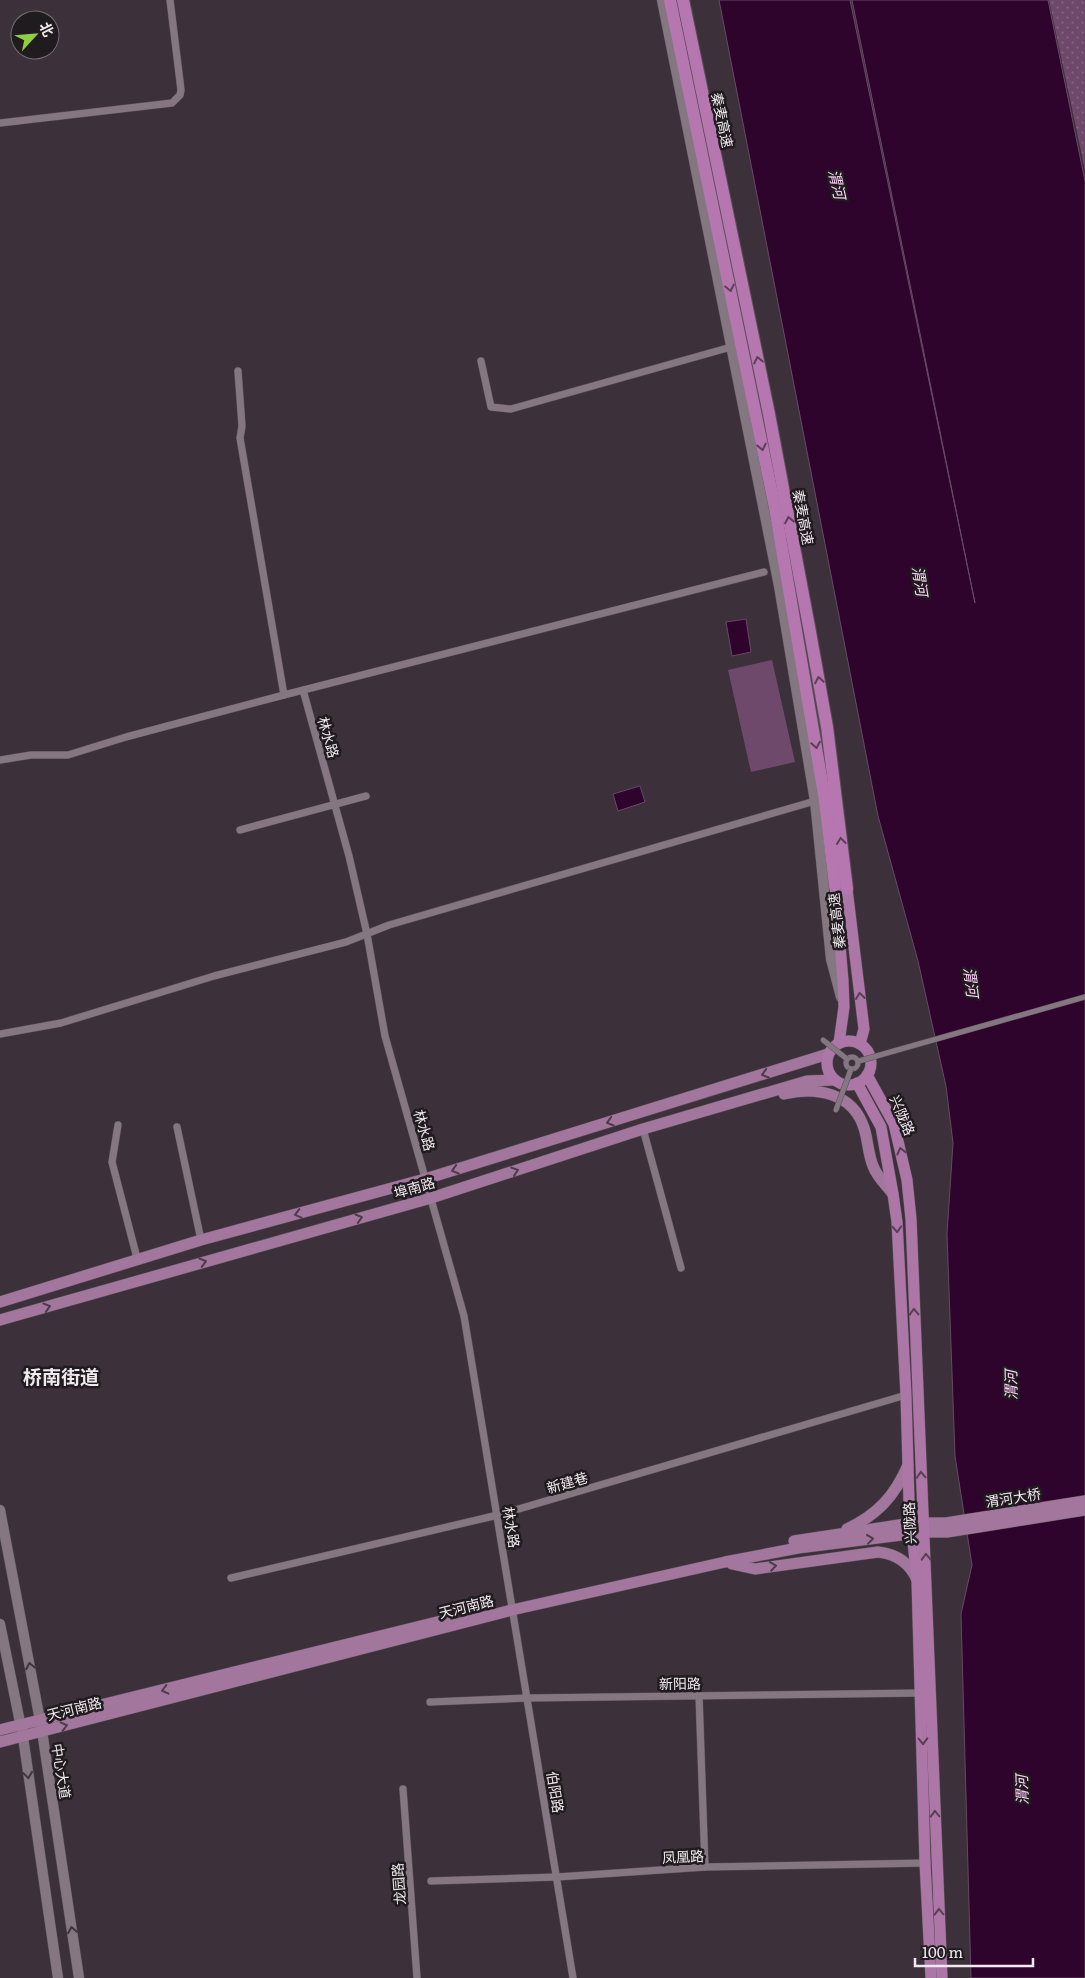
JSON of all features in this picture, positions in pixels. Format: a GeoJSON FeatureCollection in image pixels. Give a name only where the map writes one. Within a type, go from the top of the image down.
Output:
{"type":"FeatureCollection","features":[{"type":"Feature","properties":{"kind":"highway","name":"秦麦高速"},"geometry":{"type":"LineString","coordinates":[[670,0],[775,508],[864,1029],[860,1044]]}},
{"type":"Feature","properties":{"kind":"highway","name":"秦麦高速"},"geometry":{"type":"LineString","coordinates":[[683,0],[769,414],[827,727],[841,887],[844,1008],[839,1043]]}},
{"type":"Feature","properties":{"kind":"highway"},"geometry":{"type":"LineString","coordinates":[[854,1041],[860,1044],[869,1055],[871,1062],[867,1075],[857,1083],[845,1084],[835,1080],[827,1068],[828,1054],[839,1043],[854,1041]]}},
{"type":"Feature","properties":{"kind":"highway","name":"兴陇路"},"geometry":{"type":"LineString","coordinates":[[867,1075],[894,1124],[907,1180],[911,1228],[918,1528],[926,1693],[926,1863],[931,1978]]}},
{"type":"Feature","properties":{"kind":"highway","name":"兴陇路"},"geometry":{"type":"LineString","coordinates":[[857,1083],[881,1127],[897,1222],[906,1395],[909,1502],[918,1528],[917,1582],[938,1862],[942,1978]]}},
{"type":"Feature","properties":{"kind":"main road"},"geometry":{"type":"LineString","coordinates":[[662,0],[779,586],[815,801],[831,959],[844,1008]]}},
{"type":"Feature","properties":{"kind":"main road","name":"埠南路"},"geometry":{"type":"LineString","coordinates":[[0,1302],[137,1258],[425,1179],[828,1054]]}},
{"type":"Feature","properties":{"kind":"main road"},"geometry":{"type":"LineString","coordinates":[[785,1068],[793,1075],[792,1085]]}},
{"type":"Feature","properties":{"kind":"main road","name":"埠南路"},"geometry":{"type":"LineString","coordinates":[[0,1320],[431,1198],[643,1129],[792,1085],[807,1081],[835,1080]]}},
{"type":"Feature","properties":{"kind":"main road"},"geometry":{"type":"LineString","coordinates":[[735,1102],[761,1101],[796,1091],[828,1094],[848,1102],[858,1114],[864,1128],[872,1164],[877,1174],[893,1194]]}},
{"type":"Feature","properties":{"kind":"main road"},"geometry":{"type":"LineString","coordinates":[[837,1534],[863,1522],[880,1509],[898,1488],[908,1463]]}},
{"type":"Feature","properties":{"kind":"main road","name":"渭河大桥"},"geometry":{"type":"LineString","coordinates":[[946,1528],[1085,1501]]}},
{"type":"Feature","properties":{"kind":"main road","name":"中心大道"},"geometry":{"type":"LineString","coordinates":[[0,1510],[42,1726],[79,1978]]}},
{"type":"Feature","properties":{"kind":"main road","name":"渭河大桥"},"geometry":{"type":"LineString","coordinates":[[946,1528],[1085,1510]]}},
{"type":"Feature","properties":{"kind":"main road","name":"天河南路"},"geometry":{"type":"LineString","coordinates":[[0,1742],[22,1731],[512,1606],[724,1555],[837,1534],[918,1528],[946,1528]]}},
{"type":"Feature","properties":{"kind":"main road","name":"天河南路"},"geometry":{"type":"LineString","coordinates":[[512,1606],[725,1562],[918,1528]]}},
{"type":"Feature","properties":{"kind":"main road"},"geometry":{"type":"LineString","coordinates":[[725,1562],[755,1569],[878,1552],[894,1556],[904,1562],[912,1571],[917,1582]]}},
{"type":"Feature","properties":{"kind":"main road"},"geometry":{"type":"LineString","coordinates":[[0,1624],[22,1731],[58,1978]]}},
{"type":"Feature","properties":{"kind":"main road","name":"天河南路"},"geometry":{"type":"LineString","coordinates":[[0,1730],[22,1731]]}},
{"type":"Feature","properties":{"kind":"street"},"geometry":{"type":"LineString","coordinates":[[0,124],[172,103],[182,90],[170,0]]}},
{"type":"Feature","properties":{"kind":"street"},"geometry":{"type":"LineString","coordinates":[[481,361],[491,407],[512,409],[731,347]]}},
{"type":"Feature","properties":{"kind":"street"},"geometry":{"type":"LineString","coordinates":[[238,372],[242,426],[240,438],[284,695]]}},
{"type":"Feature","properties":{"kind":"street"},"geometry":{"type":"LineString","coordinates":[[0,760],[31,755],[68,755],[126,737],[303,690],[764,572]]}},
{"type":"Feature","properties":{"kind":"street","name":"林水路"},"geometry":{"type":"LineString","coordinates":[[303,690],[368,934],[385,1036],[464,1316],[512,1606]]}},
{"type":"Feature","properties":{"kind":"street"},"geometry":{"type":"LineString","coordinates":[[240,830],[366,796]]}},
{"type":"Feature","properties":{"kind":"street"},"geometry":{"type":"LineString","coordinates":[[0,1034],[60,1023],[214,976],[346,942],[389,925],[815,801]]}},
{"type":"Feature","properties":{"kind":"street"},"geometry":{"type":"LineString","coordinates":[[859,1061],[1085,997]]}},
{"type":"Feature","properties":{"kind":"street"},"geometry":{"type":"LineString","coordinates":[[823,1040],[847,1059]]}},
{"type":"Feature","properties":{"kind":"street"},"geometry":{"type":"LineString","coordinates":[[847,1059],[853,1056],[859,1061]]}},
{"type":"Feature","properties":{"kind":"street"},"geometry":{"type":"LineString","coordinates":[[847,1059],[846,1064],[851,1069]]}},
{"type":"Feature","properties":{"kind":"street"},"geometry":{"type":"LineString","coordinates":[[851,1069],[856,1068],[859,1061]]}},
{"type":"Feature","properties":{"kind":"street"},"geometry":{"type":"LineString","coordinates":[[836,1110],[851,1069]]}},
{"type":"Feature","properties":{"kind":"street"},"geometry":{"type":"LineString","coordinates":[[118,1125],[112,1162],[137,1258]]}},
{"type":"Feature","properties":{"kind":"street"},"geometry":{"type":"LineString","coordinates":[[177,1128],[201,1240]]}},
{"type":"Feature","properties":{"kind":"street"},"geometry":{"type":"LineString","coordinates":[[643,1129],[680,1268]]}},
{"type":"Feature","properties":{"kind":"street","name":"新建巷"},"geometry":{"type":"LineString","coordinates":[[231,1578],[498,1515],[906,1395]]}},
{"type":"Feature","properties":{"kind":"street","name":"伯阳路"},"geometry":{"type":"LineString","coordinates":[[512,1606],[573,1978]]}},
{"type":"Feature","properties":{"kind":"street","name":"新阳路"},"geometry":{"type":"LineString","coordinates":[[430,1702],[528,1698],[926,1693]]}},
{"type":"Feature","properties":{"kind":"street"},"geometry":{"type":"LineString","coordinates":[[698,1695],[705,1867]]}},
{"type":"Feature","properties":{"kind":"street","name":"龙园路"},"geometry":{"type":"LineString","coordinates":[[403,1789],[417,1978]]}},
{"type":"Feature","properties":{"kind":"street","name":"凤凰路"},"geometry":{"type":"LineString","coordinates":[[431,1882],[557,1877],[705,1867],[938,1862]]}},
{"type":"Feature","properties":{"kind":"shaded area"},"geometry":{"type":"Polygon","coordinates":[[[1049,0],[1085,0],[1085,170],[1049,0]]]}},
{"type":"Feature","properties":{"kind":"shaded area"},"geometry":{"type":"Polygon","coordinates":[[[772,660],[795,762],[751,772],[728,670],[772,660]]]}},
{"type":"Feature","properties":{"kind":"water","name":"渭河"},"geometry":{"type":"Polygon","coordinates":[[[719,0],[850,0],[975,603],[852,0],[1048,0],[1085,181],[1085,1978],[971,1978],[961,1614],[972,1565],[955,1456],[947,1234],[953,1143],[946,1086],[918,961],[878,816],[719,0]]]}},
{"type":"Feature","properties":{"kind":"water"},"geometry":{"type":"Polygon","coordinates":[[[746,619],[751,652],[732,656],[726,622],[746,619]]]}},
{"type":"Feature","properties":{"kind":"water"},"geometry":{"type":"Polygon","coordinates":[[[640,786],[645,802],[618,811],[613,794],[640,786]]]}},
{"type":"Feature","properties":{"kind":"district","name":"桥南街道"},"geometry":{"type":"Point","coordinates":[61,1376]}}]}
